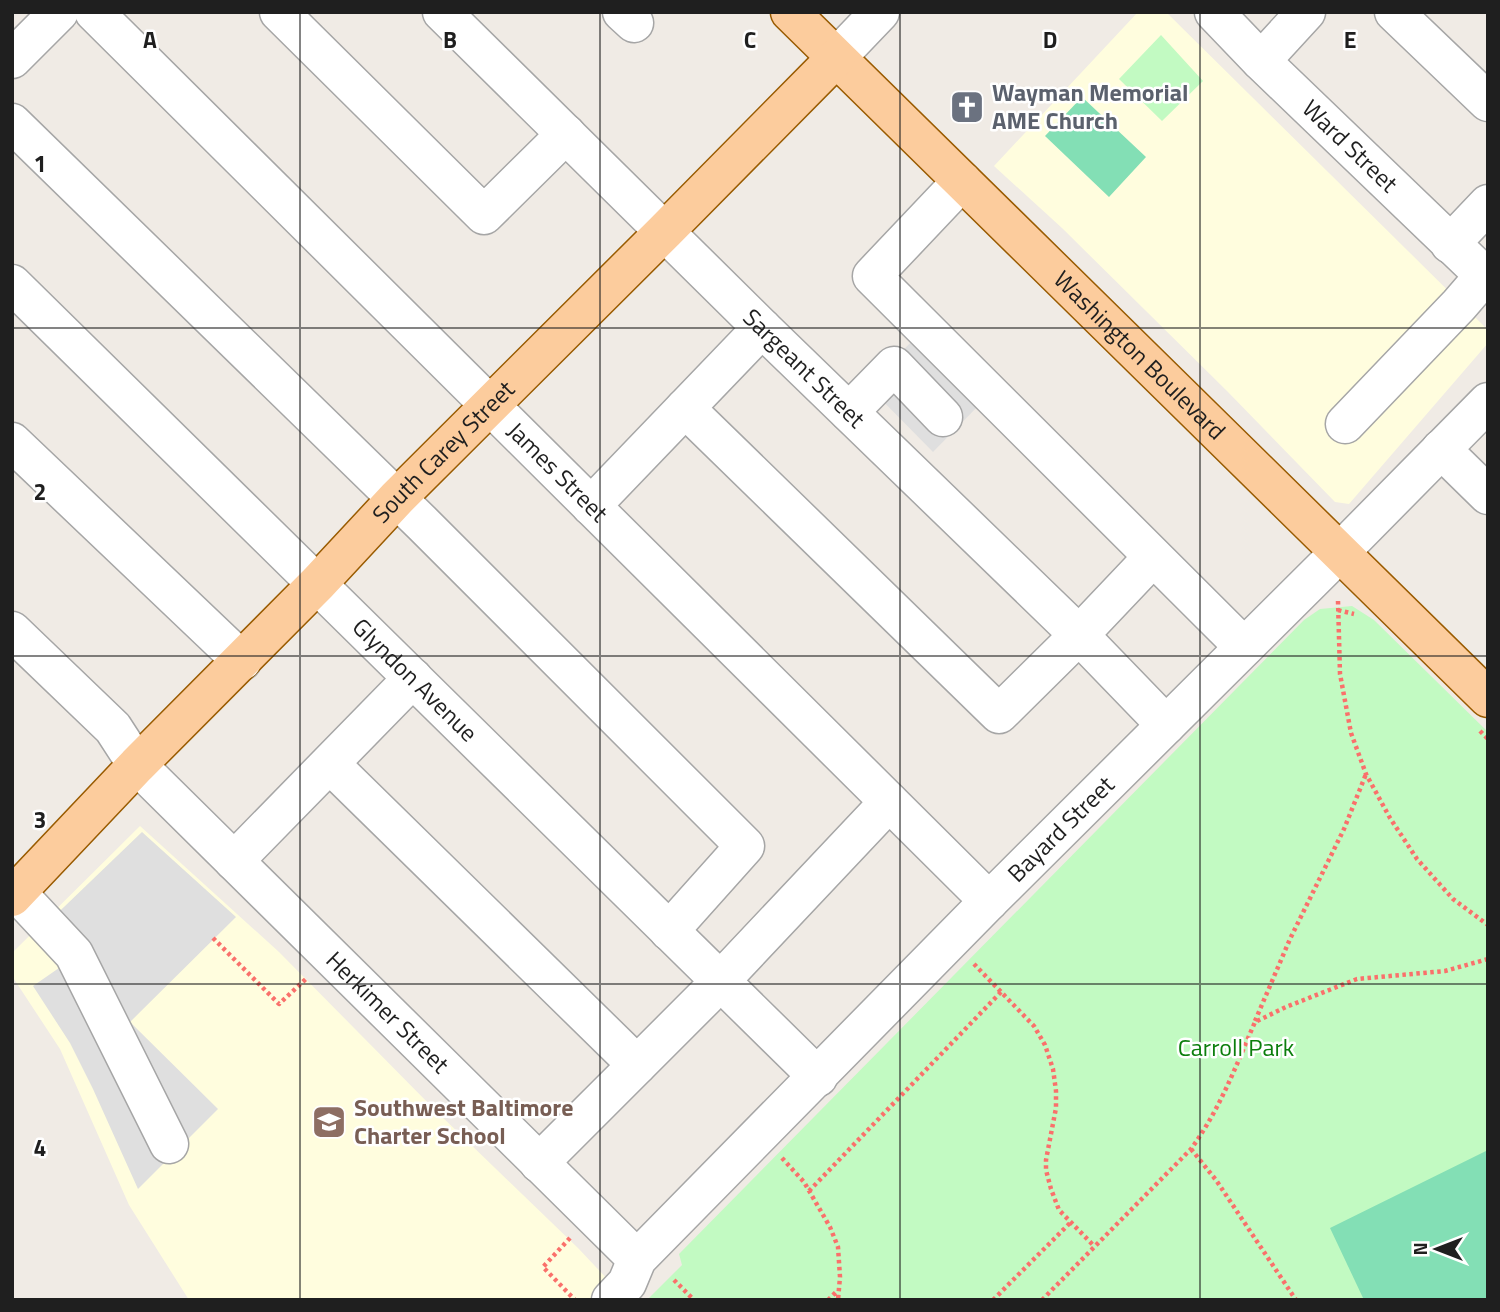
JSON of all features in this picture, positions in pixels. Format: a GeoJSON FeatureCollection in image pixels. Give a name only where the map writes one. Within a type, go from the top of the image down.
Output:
{"type":"FeatureCollection","features":[{"type":"Feature","properties":{"kind":"main road","name":"Washington Boulevard"},"geometry":{"type":"LineString","coordinates":[[790,12],[1488,698]]}},
{"type":"Feature","properties":{"kind":"main road","name":"South Carey Street"},"geometry":{"type":"LineString","coordinates":[[15,895],[136,765],[242,661],[397,498],[836,58]]}},
{"type":"Feature","properties":{"kind":"street"},"geometry":{"type":"LineString","coordinates":[[12,59],[59,12]]}},
{"type":"Feature","properties":{"kind":"street","name":"James Street"},"geometry":{"type":"LineString","coordinates":[[94,12],[989,901]]}},
{"type":"Feature","properties":{"kind":"street"},"geometry":{"type":"LineString","coordinates":[[279,12],[484,215],[566,134]]}},
{"type":"Feature","properties":{"kind":"street","name":"Sargeant Street"},"geometry":{"type":"LineString","coordinates":[[442,12],[762,328],[1079,635],[1166,725]]}},
{"type":"Feature","properties":{"kind":"street","name":"South Carey Street"},"geometry":{"type":"LineString","coordinates":[[836,58],[880,12]]}},
{"type":"Feature","properties":{"kind":"street"},"geometry":{"type":"LineString","coordinates":[[1261,61],[1306,12]]}},
{"type":"Feature","properties":{"kind":"street"},"geometry":{"type":"LineString","coordinates":[[1394,12],[1488,103]]}},
{"type":"Feature","properties":{"kind":"street","name":"Ward Street"},"geometry":{"type":"LineString","coordinates":[[1216,13],[1261,61],[1486,278]]}},
{"type":"Feature","properties":{"kind":"street"},"geometry":{"type":"LineString","coordinates":[[12,123],[397,498],[745,846],[669,931]]}},
{"type":"Feature","properties":{"kind":"street"},"geometry":{"type":"LineString","coordinates":[[962,181],[872,276],[1244,647]]}},
{"type":"Feature","properties":{"kind":"street"},"geometry":{"type":"LineString","coordinates":[[1450,244],[1488,204]]}},
{"type":"Feature","properties":{"kind":"street"},"geometry":{"type":"LineString","coordinates":[[1345,425],[1486,278]]}},
{"type":"Feature","properties":{"kind":"street","name":"Glyndon Avenue"},"geometry":{"type":"LineString","coordinates":[[12,284],[818,1077]]}},
{"type":"Feature","properties":{"kind":"street"},"geometry":{"type":"LineString","coordinates":[[591,506],[762,328]]}},
{"type":"Feature","properties":{"kind":"street"},"geometry":{"type":"LineString","coordinates":[[849,412],[894,366],[943,417]]}},
{"type":"Feature","properties":{"kind":"street","name":"Bayard Street"},"geometry":{"type":"LineString","coordinates":[[611,1300],[627,1283],[637,1259],[989,901],[1488,402]]}},
{"type":"Feature","properties":{"kind":"street"},"geometry":{"type":"LineString","coordinates":[[685,408],[999,713],[1079,635],[1153,557]]}},
{"type":"Feature","properties":{"kind":"street"},"geometry":{"type":"LineString","coordinates":[[12,442],[242,661]]}},
{"type":"Feature","properties":{"kind":"street"},"geometry":{"type":"LineString","coordinates":[[1441,449],[1488,495]]}},
{"type":"Feature","properties":{"kind":"street","name":"Herkimer Street"},"geometry":{"type":"LineString","coordinates":[[12,631],[113,729],[136,765],[637,1259]]}},
{"type":"Feature","properties":{"kind":"street"},"geometry":{"type":"LineString","coordinates":[[234,861],[414,678]]}},
{"type":"Feature","properties":{"kind":"street"},"geometry":{"type":"LineString","coordinates":[[330,764],[637,1065]]}},
{"type":"Feature","properties":{"kind":"street"},"geometry":{"type":"LineString","coordinates":[[540,1163],[720,981],[889,802]]}},
{"type":"Feature","properties":{"kind":"street"},"geometry":{"type":"LineString","coordinates":[[15,895],[74,954],[169,1144]]}},
{"type":"Feature","properties":{"kind":"path"},"geometry":{"type":"LineString","coordinates":[[1339,644],[1340,674],[1351,733],[1366,774],[1417,859],[1453,899],[1488,925]]}},
{"type":"Feature","properties":{"kind":"path"},"geometry":{"type":"LineString","coordinates":[[1042,1300],[1191,1149],[1208,1125],[1222,1099],[1290,939],[1344,829],[1366,774]]}},
{"type":"Feature","properties":{"kind":"path"},"geometry":{"type":"LineString","coordinates":[[213,938],[279,1004],[311,974]]}},
{"type":"Feature","properties":{"kind":"path"},"geometry":{"type":"LineString","coordinates":[[1255,1022],[1357,979],[1445,971],[1488,959]]}},
{"type":"Feature","properties":{"kind":"path"},"geometry":{"type":"LineString","coordinates":[[973,963],[1034,1026],[1045,1045],[1053,1069],[1056,1091],[1056,1108],[1046,1170],[1059,1210],[1094,1246]]}},
{"type":"Feature","properties":{"kind":"path"},"geometry":{"type":"LineString","coordinates":[[809,1191],[1001,992]]}},
{"type":"Feature","properties":{"kind":"path"},"geometry":{"type":"LineString","coordinates":[[1191,1149],[1216,1180],[1296,1300]]}},
{"type":"Feature","properties":{"kind":"path"},"geometry":{"type":"LineString","coordinates":[[782,1158],[804,1182],[831,1227],[838,1247],[838,1300]]}},
{"type":"Feature","properties":{"kind":"path"},"geometry":{"type":"LineString","coordinates":[[993,1300],[1071,1222]]}},
{"type":"Feature","properties":{"kind":"path"},"geometry":{"type":"LineString","coordinates":[[571,1237],[543,1267],[575,1300]]}},
{"type":"Feature","properties":{"kind":"path"},"geometry":{"type":"LineString","coordinates":[[674,1280],[694,1300]]}},
{"type":"Feature","properties":{"kind":"path"},"geometry":{"type":"LineString","coordinates":[[828,1300],[839,1289]]}},
{"type":"Feature","properties":{"kind":"shaded area"},"geometry":{"type":"Polygon","coordinates":[[[1138,12],[1166,12],[1488,330],[1488,343],[1349,504],[1335,502],[1062,228],[994,166],[1138,12]]]}},
{"type":"Feature","properties":{"kind":"shaded area"},"geometry":{"type":"Polygon","coordinates":[[[918,335],[983,401],[933,452],[868,386],[918,335]]]}},
{"type":"Feature","properties":{"kind":"shaded area"},"geometry":{"type":"Polygon","coordinates":[[[140,826],[279,952],[437,1112],[578,1248],[627,1300],[189,1300],[129,1205],[60,1049],[12,976],[12,953],[140,826]]]}},
{"type":"Feature","properties":{"kind":"shaded area"},"geometry":{"type":"Polygon","coordinates":[[[142,832],[236,917],[130,1022],[218,1109],[138,1189],[70,1043],[33,986],[59,968],[62,961],[39,931],[142,832]]]}},
{"type":"Feature","properties":{"kind":"green space"},"geometry":{"type":"Polygon","coordinates":[[[1161,35],[1203,81],[1162,121],[1119,79],[1161,35]]]}},
{"type":"Feature","properties":{"kind":"green space"},"geometry":{"type":"Polygon","coordinates":[[[1082,97],[1146,157],[1109,197],[1045,136],[1082,97]]]}},
{"type":"Feature","properties":{"kind":"green space","name":"Carroll Park"},"geometry":{"type":"Polygon","coordinates":[[[1352,606],[1374,620],[1488,732],[1488,1300],[647,1300],[682,1265],[679,1254],[1304,620],[1320,609],[1352,606]]]}},
{"type":"Feature","properties":{"kind":"green space"},"geometry":{"type":"Polygon","coordinates":[[[1488,1150],[1488,1300],[1364,1300],[1330,1228],[1488,1150]]]}},
{"type":"Feature","properties":{"kind":"place","name":"Wayman Memorial AME Church"},"geometry":{"type":"Point","coordinates":[967,107]}},
{"type":"Feature","properties":{"kind":"place","name":"Southwest Baltimore Charter School"},"geometry":{"type":"Point","coordinates":[329,1122]}}]}
